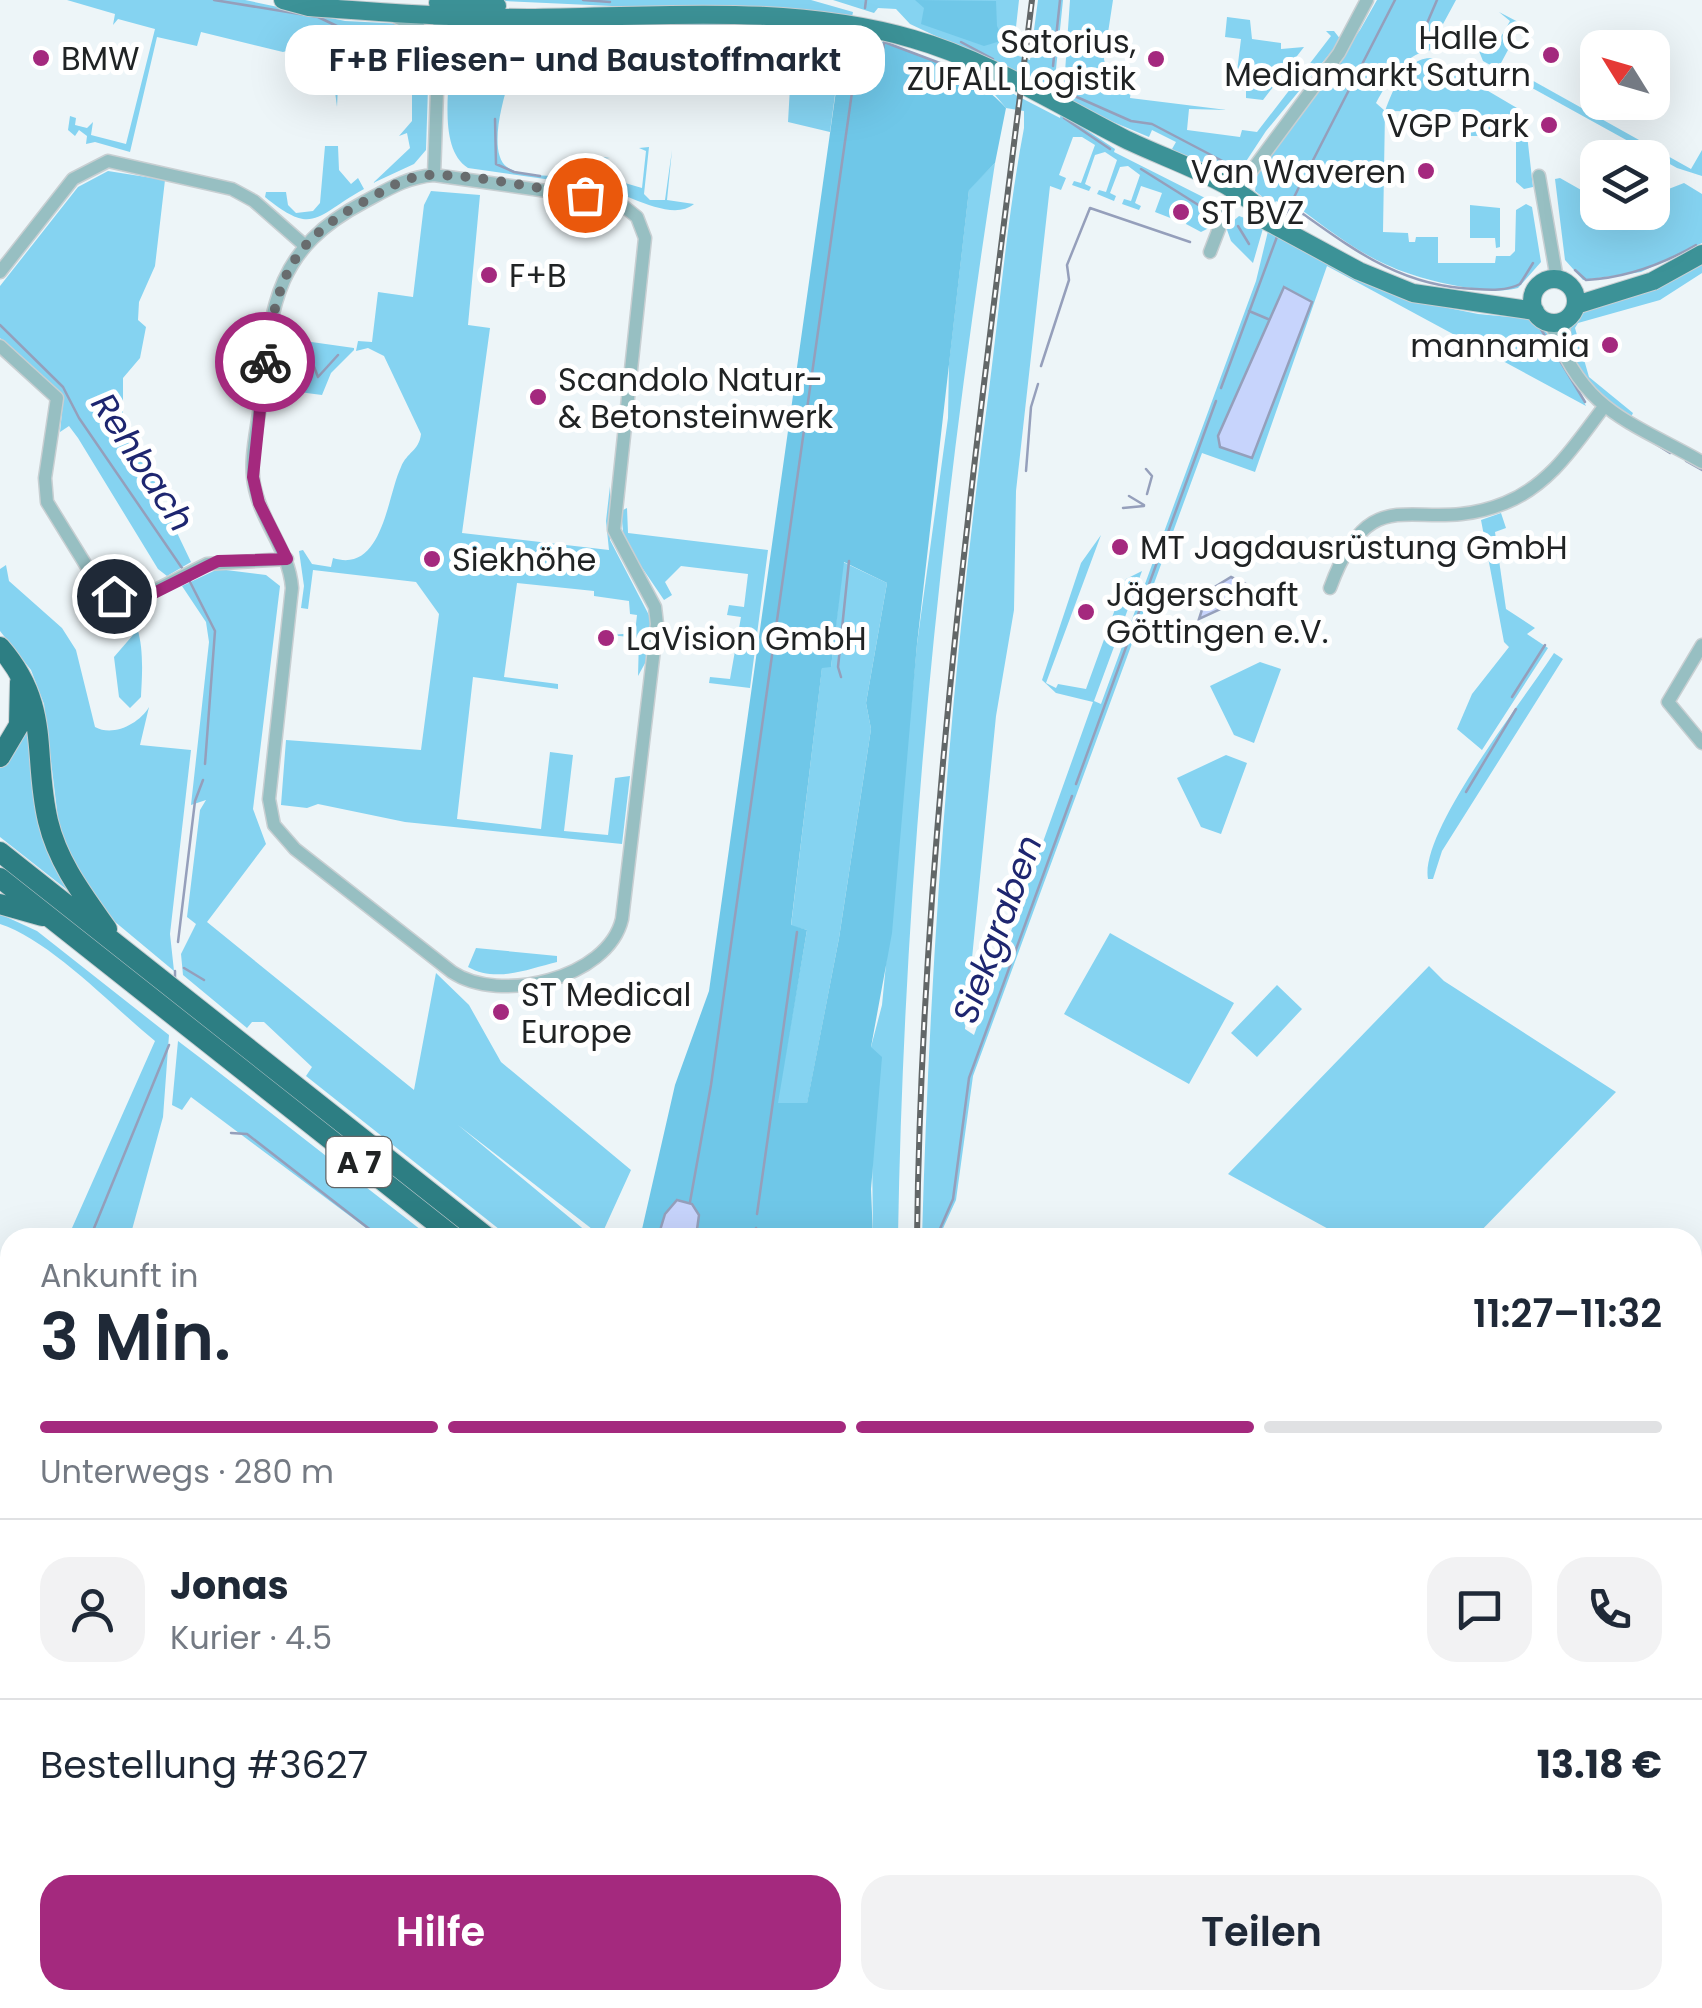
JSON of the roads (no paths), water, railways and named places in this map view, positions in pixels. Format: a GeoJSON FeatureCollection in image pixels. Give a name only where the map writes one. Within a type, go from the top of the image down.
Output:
{"type":"FeatureCollection","features":[{"type":"Feature","properties":{"kind":"highway"},"geometry":{"type":"LineString","coordinates":[[0,647],[15,666],[38,712],[44,795],[55,846],[71,878],[120,948]]}},
{"type":"Feature","properties":{"kind":"highway"},"geometry":{"type":"LineString","coordinates":[[0,757],[15,737],[21,715],[15,666]]}},
{"type":"Feature","properties":{"kind":"highway","name":"A 7"},"geometry":{"type":"LineString","coordinates":[[0,852],[475,1228]]}},
{"type":"Feature","properties":{"kind":"highway","name":"A 7"},"geometry":{"type":"LineString","coordinates":[[0,878],[442,1228]]}},
{"type":"Feature","properties":{"kind":"highway"},"geometry":{"type":"LineString","coordinates":[[0,904],[52,918]]}},
{"type":"Feature","properties":{"kind":"main road"},"geometry":{"type":"LineString","coordinates":[[286,0],[383,12],[443,9]]}},
{"type":"Feature","properties":{"kind":"main road"},"geometry":{"type":"LineString","coordinates":[[286,0],[532,18],[607,13],[826,22],[911,38],[970,60],[1158,156],[1359,271],[1413,293],[1498,306],[1534,304],[1557,322],[1575,298],[1652,280],[1702,254]]}},
{"type":"Feature","properties":{"kind":"main road"},"geometry":{"type":"LineString","coordinates":[[1534,304],[1552,280],[1575,298]]}},
{"type":"Feature","properties":{"kind":"street"},"geometry":{"type":"LineString","coordinates":[[1210,252],[1233,197],[1339,53],[1367,0]]}},
{"type":"Feature","properties":{"kind":"street"},"geometry":{"type":"LineString","coordinates":[[437,175],[437,47],[443,9]]}},
{"type":"Feature","properties":{"kind":"street"},"geometry":{"type":"LineString","coordinates":[[437,175],[443,9]]}},
{"type":"Feature","properties":{"kind":"street"},"geometry":{"type":"LineString","coordinates":[[383,12],[418,27],[437,47]]}},
{"type":"Feature","properties":{"kind":"street"},"geometry":{"type":"LineString","coordinates":[[0,272],[73,179],[108,161],[232,189],[254,201],[303,244]]}},
{"type":"Feature","properties":{"kind":"street"},"geometry":{"type":"LineString","coordinates":[[437,175],[616,201],[637,217],[644,238],[614,530],[655,607],[657,624],[622,920],[616,938],[598,960],[576,971],[506,986],[471,984],[283,837],[274,824],[269,799],[292,588],[287,559],[255,490],[254,460],[273,310],[289,263],[303,244],[333,218],[406,179],[437,175]]}},
{"type":"Feature","properties":{"kind":"street"},"geometry":{"type":"LineString","coordinates":[[1540,176],[1552,280]]}},
{"type":"Feature","properties":{"kind":"street"},"geometry":{"type":"LineString","coordinates":[[1557,322],[1566,356],[1603,408],[1702,462]]}},
{"type":"Feature","properties":{"kind":"street"},"geometry":{"type":"LineString","coordinates":[[0,346],[57,398],[45,478],[47,502],[97,583],[114,596],[138,599],[218,561],[287,559]]}},
{"type":"Feature","properties":{"kind":"street"},"geometry":{"type":"LineString","coordinates":[[1330,588],[1346,546],[1368,524],[1392,514],[1461,514],[1510,501],[1556,468],[1603,408]]}},
{"type":"Feature","properties":{"kind":"street"},"geometry":{"type":"LineString","coordinates":[[1702,645],[1668,702],[1702,743]]}},
{"type":"Feature","properties":{"kind":"waterway"},"geometry":{"type":"LineString","coordinates":[[214,0],[318,17],[339,27],[399,29],[423,45]]}},
{"type":"Feature","properties":{"kind":"waterway"},"geometry":{"type":"LineString","coordinates":[[583,0],[610,2]]}},
{"type":"Feature","properties":{"kind":"waterway"},"geometry":{"type":"LineString","coordinates":[[865,8],[866,0]]}},
{"type":"Feature","properties":{"kind":"waterway"},"geometry":{"type":"LineString","coordinates":[[1053,66],[1060,0]]}},
{"type":"Feature","properties":{"kind":"waterway","name":"Siekgraben"},"geometry":{"type":"LineString","coordinates":[[1308,170],[1395,0]]}},
{"type":"Feature","properties":{"kind":"waterway"},"geometry":{"type":"LineString","coordinates":[[1419,42],[1437,0]]}},
{"type":"Feature","properties":{"kind":"waterway"},"geometry":{"type":"LineString","coordinates":[[475,48],[494,27],[831,32]]}},
{"type":"Feature","properties":{"kind":"waterway"},"geometry":{"type":"LineString","coordinates":[[690,1202],[711,1085],[860,36]]}},
{"type":"Feature","properties":{"kind":"waterway"},"geometry":{"type":"LineString","coordinates":[[880,78],[884,42],[945,65]]}},
{"type":"Feature","properties":{"kind":"waterway"},"geometry":{"type":"LineString","coordinates":[[961,42],[993,59]]}},
{"type":"Feature","properties":{"kind":"waterway"},"geometry":{"type":"LineString","coordinates":[[1070,94],[1131,121],[1152,124],[1232,166]]}},
{"type":"Feature","properties":{"kind":"waterway"},"geometry":{"type":"LineString","coordinates":[[1064,118],[1110,149]]}},
{"type":"Feature","properties":{"kind":"waterway"},"geometry":{"type":"LineString","coordinates":[[495,119],[496,164],[540,176]]}},
{"type":"Feature","properties":{"kind":"waterway"},"geometry":{"type":"LineString","coordinates":[[1141,169],[1200,206]]}},
{"type":"Feature","properties":{"kind":"waterway","name":"Siekgraben"},"geometry":{"type":"LineString","coordinates":[[1282,222],[1300,185]]}},
{"type":"Feature","properties":{"kind":"waterway"},"geometry":{"type":"LineString","coordinates":[[1289,204],[1376,262],[1422,281],[1504,289],[1520,284],[1533,263]]}},
{"type":"Feature","properties":{"kind":"waterway"},"geometry":{"type":"LineString","coordinates":[[1041,366],[1069,280],[1067,265],[1090,208],[1190,242]]}},
{"type":"Feature","properties":{"kind":"waterway"},"geometry":{"type":"LineString","coordinates":[[1238,226],[1249,244]]}},
{"type":"Feature","properties":{"kind":"waterway","name":"Siekgraben"},"geometry":{"type":"LineString","coordinates":[[1221,388],[1278,234]]}},
{"type":"Feature","properties":{"kind":"waterway"},"geometry":{"type":"LineString","coordinates":[[1575,270],[1586,280],[1615,276],[1657,264],[1696,245]]}},
{"type":"Feature","properties":{"kind":"waterway"},"geometry":{"type":"LineString","coordinates":[[1249,311],[1268,319]]}},
{"type":"Feature","properties":{"kind":"waterway"},"geometry":{"type":"LineString","coordinates":[[1531,321],[1539,326],[1585,402]]}},
{"type":"Feature","properties":{"kind":"waterway","name":"Rehbach"},"geometry":{"type":"LineString","coordinates":[[0,325],[63,387],[79,418],[184,571]]}},
{"type":"Feature","properties":{"kind":"waterway"},"geometry":{"type":"LineString","coordinates":[[300,351],[311,359],[318,377],[338,355]]}},
{"type":"Feature","properties":{"kind":"waterway"},"geometry":{"type":"LineString","coordinates":[[1026,471],[1031,407],[1038,384]]}},
{"type":"Feature","properties":{"kind":"waterway","name":"Siekgraben"},"geometry":{"type":"LineString","coordinates":[[1076,784],[1216,401]]}},
{"type":"Feature","properties":{"kind":"waterway"},"geometry":{"type":"LineString","coordinates":[[1654,443],[1670,453]]}},
{"type":"Feature","properties":{"kind":"waterway"},"geometry":{"type":"LineString","coordinates":[[1686,461],[1702,470]]}},
{"type":"Feature","properties":{"kind":"waterway"},"geometry":{"type":"LineString","coordinates":[[1146,469],[1152,476],[1147,494]]}},
{"type":"Feature","properties":{"kind":"waterway"},"geometry":{"type":"LineString","coordinates":[[1129,496],[1144,505]]}},
{"type":"Feature","properties":{"kind":"waterway"},"geometry":{"type":"LineString","coordinates":[[1123,508],[1144,506]]}},
{"type":"Feature","properties":{"kind":"waterway"},"geometry":{"type":"LineString","coordinates":[[841,677],[838,667],[849,561]]}},
{"type":"Feature","properties":{"kind":"waterway","name":"Rehbach"},"geometry":{"type":"LineString","coordinates":[[188,578],[215,631],[205,764]]}},
{"type":"Feature","properties":{"kind":"waterway"},"geometry":{"type":"LineString","coordinates":[[1512,697],[1545,645]]}},
{"type":"Feature","properties":{"kind":"waterway"},"geometry":{"type":"LineString","coordinates":[[1466,792],[1516,709]]}},
{"type":"Feature","properties":{"kind":"waterway","name":"Rehbach"},"geometry":{"type":"LineString","coordinates":[[178,942],[195,801],[203,780]]}},
{"type":"Feature","properties":{"kind":"waterway","name":"Siekgraben"},"geometry":{"type":"LineString","coordinates":[[940,1228],[953,1199],[969,1078],[1072,796]]}},
{"type":"Feature","properties":{"kind":"waterway"},"geometry":{"type":"LineString","coordinates":[[757,1214],[797,932]]}},
{"type":"Feature","properties":{"kind":"waterway"},"geometry":{"type":"LineString","coordinates":[[184,968],[204,980]]}},
{"type":"Feature","properties":{"kind":"waterway","name":"Rehbach"},"geometry":{"type":"LineString","coordinates":[[175,971],[175,980]]}},
{"type":"Feature","properties":{"kind":"waterway","name":"Rehbach"},"geometry":{"type":"LineString","coordinates":[[94,1228],[169,1045]]}},
{"type":"Feature","properties":{"kind":"waterway"},"geometry":{"type":"LineString","coordinates":[[231,1133],[247,1134],[368,1228]]}},
{"type":"Feature","properties":{"kind":"railway"},"geometry":{"type":"LineString","coordinates":[[917,1228],[921,1082],[942,772],[975,463],[1032,0]]}},
{"type":"Feature","properties":{"kind":"place","name":"Halle C Mediamarkt Saturn"},"geometry":{"type":"Point","coordinates":[1551,55]}},
{"type":"Feature","properties":{"kind":"place","name":"BMW"},"geometry":{"type":"Point","coordinates":[41,58]}},
{"type":"Feature","properties":{"kind":"place","name":"Satorius, ZUFALL Logistik"},"geometry":{"type":"Point","coordinates":[1156,59]}},
{"type":"Feature","properties":{"kind":"place","name":"VGP Park"},"geometry":{"type":"Point","coordinates":[1549,125]}},
{"type":"Feature","properties":{"kind":"place","name":"Van Waveren"},"geometry":{"type":"Point","coordinates":[1426,171]}},
{"type":"Feature","properties":{"kind":"place","name":"F+B Fliesen- und Baustoffmarkt"},"geometry":{"type":"Point","coordinates":[585,195]}},
{"type":"Feature","properties":{"kind":"place","name":"ST BVZ"},"geometry":{"type":"Point","coordinates":[1181,212]}},
{"type":"Feature","properties":{"kind":"place","name":"F+B"},"geometry":{"type":"Point","coordinates":[489,275]}},
{"type":"Feature","properties":{"kind":"place","name":"mannamia"},"geometry":{"type":"Point","coordinates":[1610,345]}},
{"type":"Feature","properties":{"kind":"place","name":"Scandolo Natur- & Betonsteinwerk"},"geometry":{"type":"Point","coordinates":[538,397]}},
{"type":"Feature","properties":{"kind":"place","name":"MT Jagdausrüstung GmbH"},"geometry":{"type":"Point","coordinates":[1120,547]}},
{"type":"Feature","properties":{"kind":"place","name":"Siekhöhe"},"geometry":{"type":"Point","coordinates":[432,559]}},
{"type":"Feature","properties":{"kind":"place","name":"Jägerschaft Göttingen e.V."},"geometry":{"type":"Point","coordinates":[1086,612]}},
{"type":"Feature","properties":{"kind":"place","name":"LaVision GmbH"},"geometry":{"type":"Point","coordinates":[606,638]}},
{"type":"Feature","properties":{"kind":"place","name":"ST Medical Europe"},"geometry":{"type":"Point","coordinates":[501,1012]}}]}
